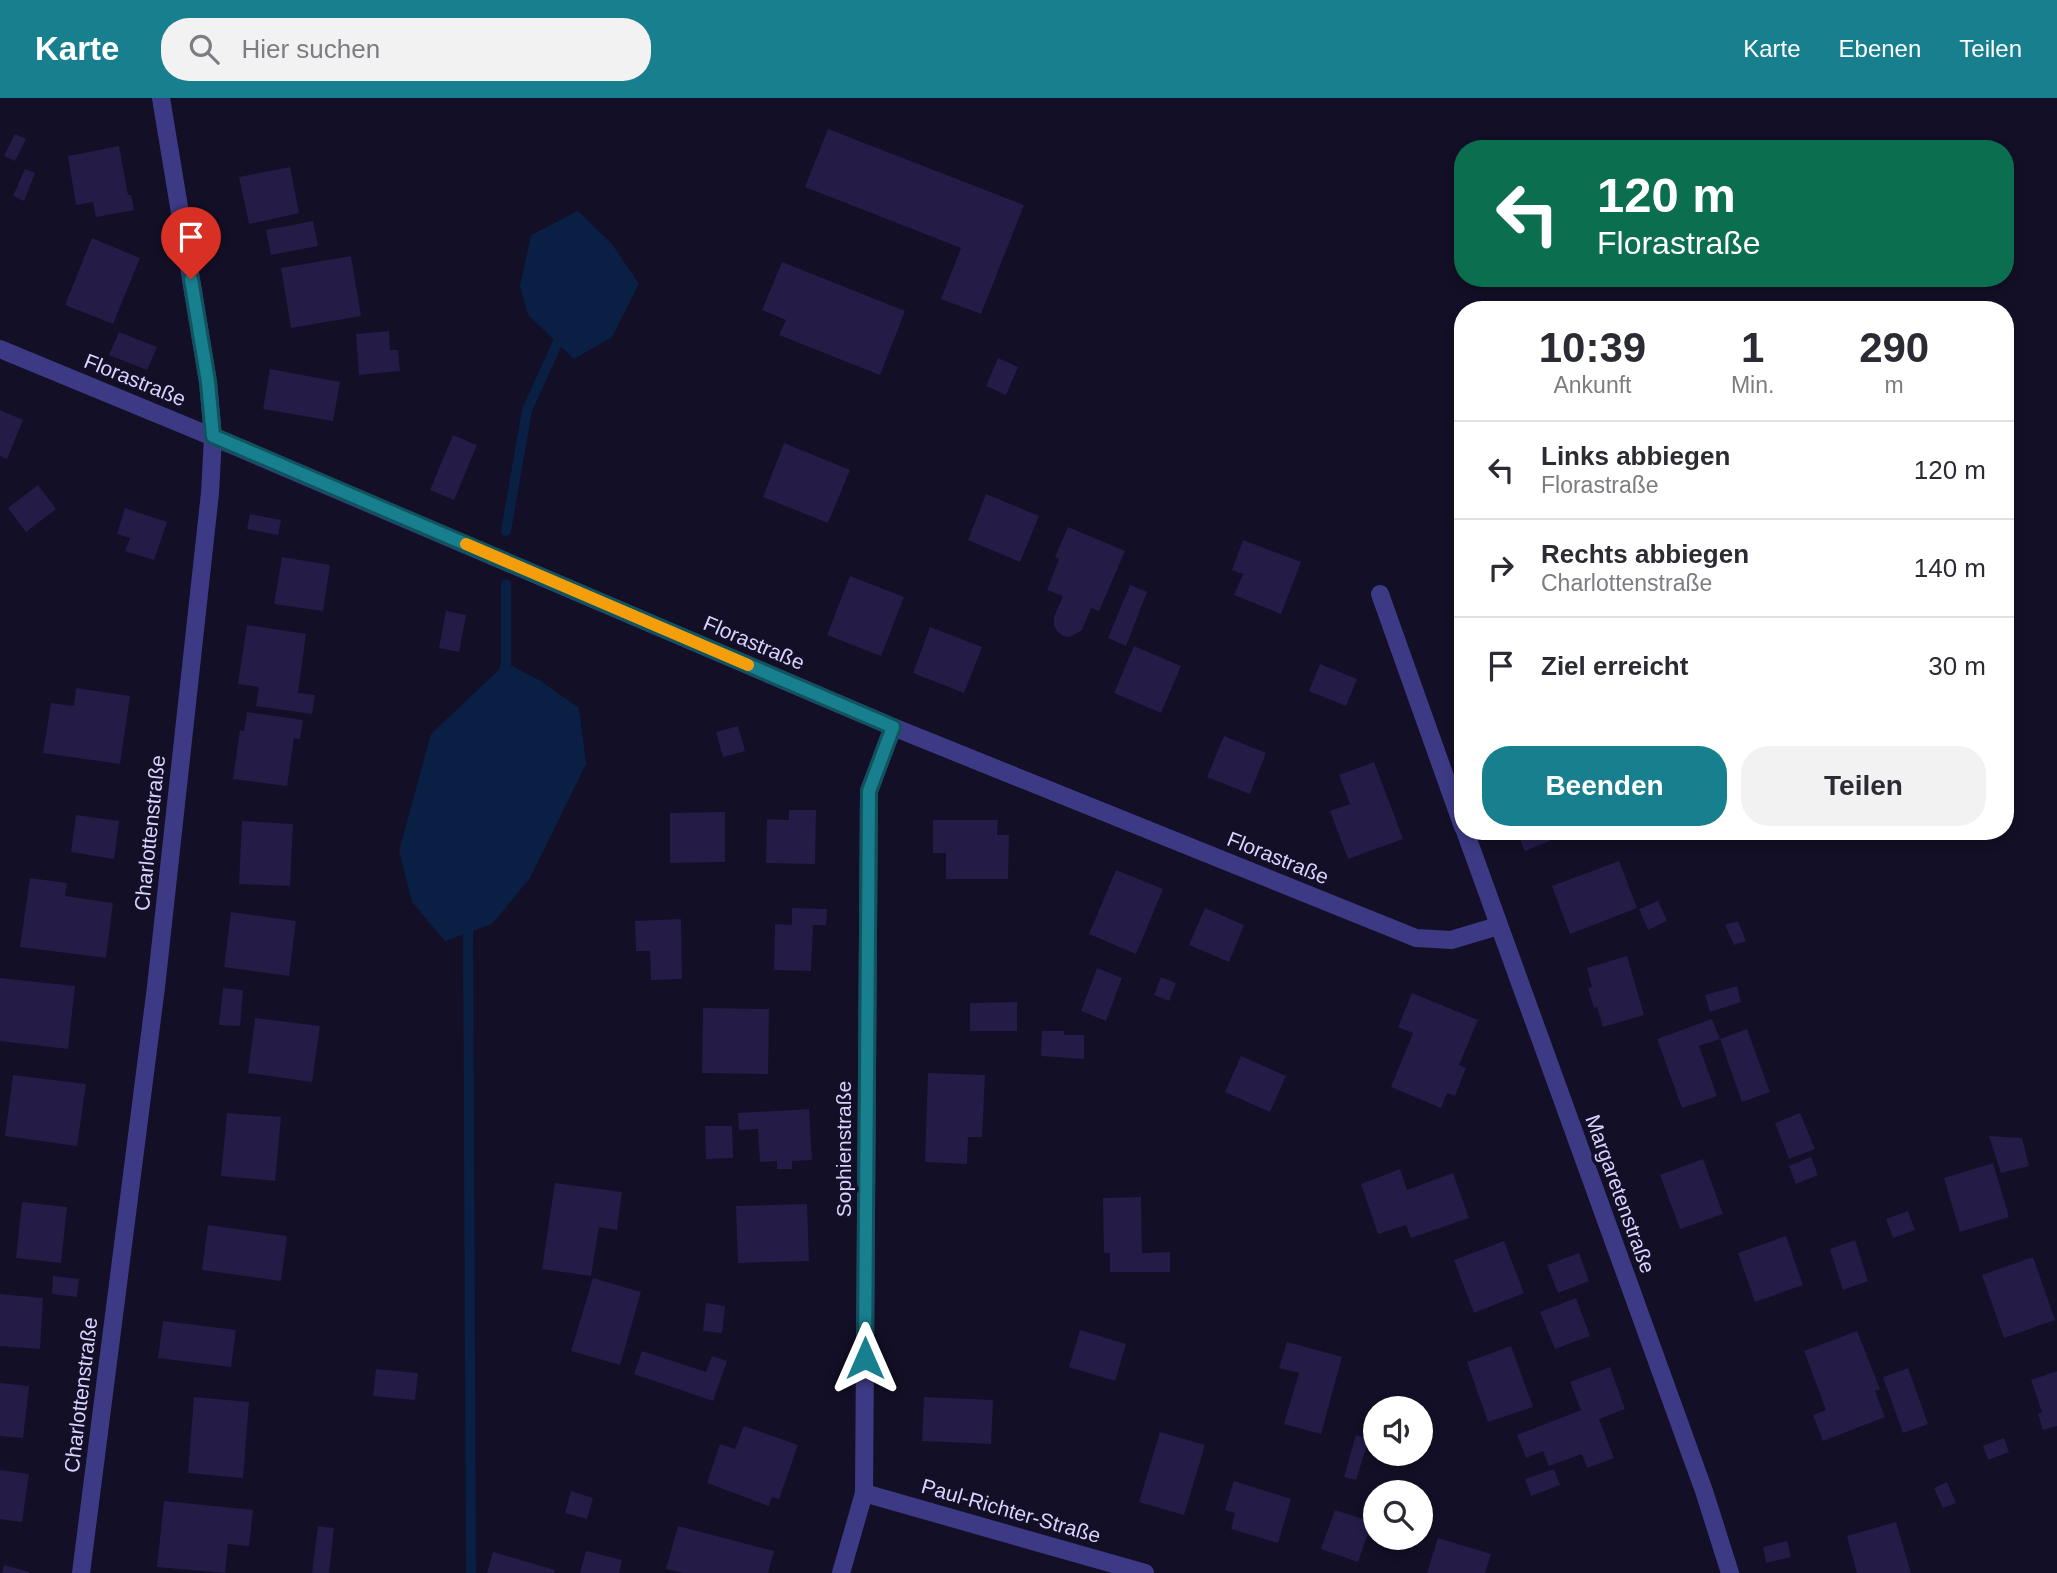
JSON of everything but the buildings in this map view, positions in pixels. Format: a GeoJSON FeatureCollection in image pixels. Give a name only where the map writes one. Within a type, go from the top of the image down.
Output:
{"type":"FeatureCollection","features":[{"type":"Feature","properties":{"kind":"street","name":"Charlottenstraße"},"geometry":{"type":"LineString","coordinates":[[81,1573],[154,1000],[210,493],[213,436],[208,382],[161,98]]}},
{"type":"Feature","properties":{"kind":"street","name":"Florastraße"},"geometry":{"type":"LineString","coordinates":[[0,349],[213,436],[893,727],[1416,938],[1451,940],[1498,926]]}},
{"type":"Feature","properties":{"kind":"street","name":"Margaretenstraße"},"geometry":{"type":"LineString","coordinates":[[1380,594],[1454,801]]}},
{"type":"Feature","properties":{"kind":"street","name":"Sophienstraße"},"geometry":{"type":"LineString","coordinates":[[841,1573],[864,1493],[869,791],[893,727]]}},
{"type":"Feature","properties":{"kind":"street","name":"Margaretenstraße"},"geometry":{"type":"LineString","coordinates":[[1468,840],[1704,1491],[1730,1573]]}},
{"type":"Feature","properties":{"kind":"street","name":"Paul-Richter-Straße"},"geometry":{"type":"LineString","coordinates":[[864,1493],[1145,1573]]}},
{"type":"Feature","properties":{"kind":"water"},"geometry":{"type":"Polygon","coordinates":[[[578,211],[612,244],[639,284],[612,337],[574,359],[528,315],[520,286],[531,235],[578,211]]]}},
{"type":"Feature","properties":{"kind":"water"},"geometry":{"type":"Polygon","coordinates":[[[506,663],[539,680],[579,708],[586,764],[530,878],[492,924],[445,941],[412,902],[399,851],[431,734],[506,663]]]}},
{"type":"Feature","properties":{"kind":"waterway"},"geometry":{"type":"LineString","coordinates":[[506,531],[527,410],[557,344]]}},
{"type":"Feature","properties":{"kind":"waterway"},"geometry":{"type":"LineString","coordinates":[[503,675],[506,663],[506,584]]}},
{"type":"Feature","properties":{"kind":"waterway"},"geometry":{"type":"LineString","coordinates":[[468,921],[471,1573]]}},
{"type":"Feature","properties":{"kind":"slow traffic"},"geometry":{"type":"LineString","coordinates":[[466,544],[748,665]]}},
{"type":"Feature","properties":{"kind":"route"},"geometry":{"type":"LineString","coordinates":[[191,279],[208,382],[213,436],[893,727],[869,791],[865,1358]]}}]}
